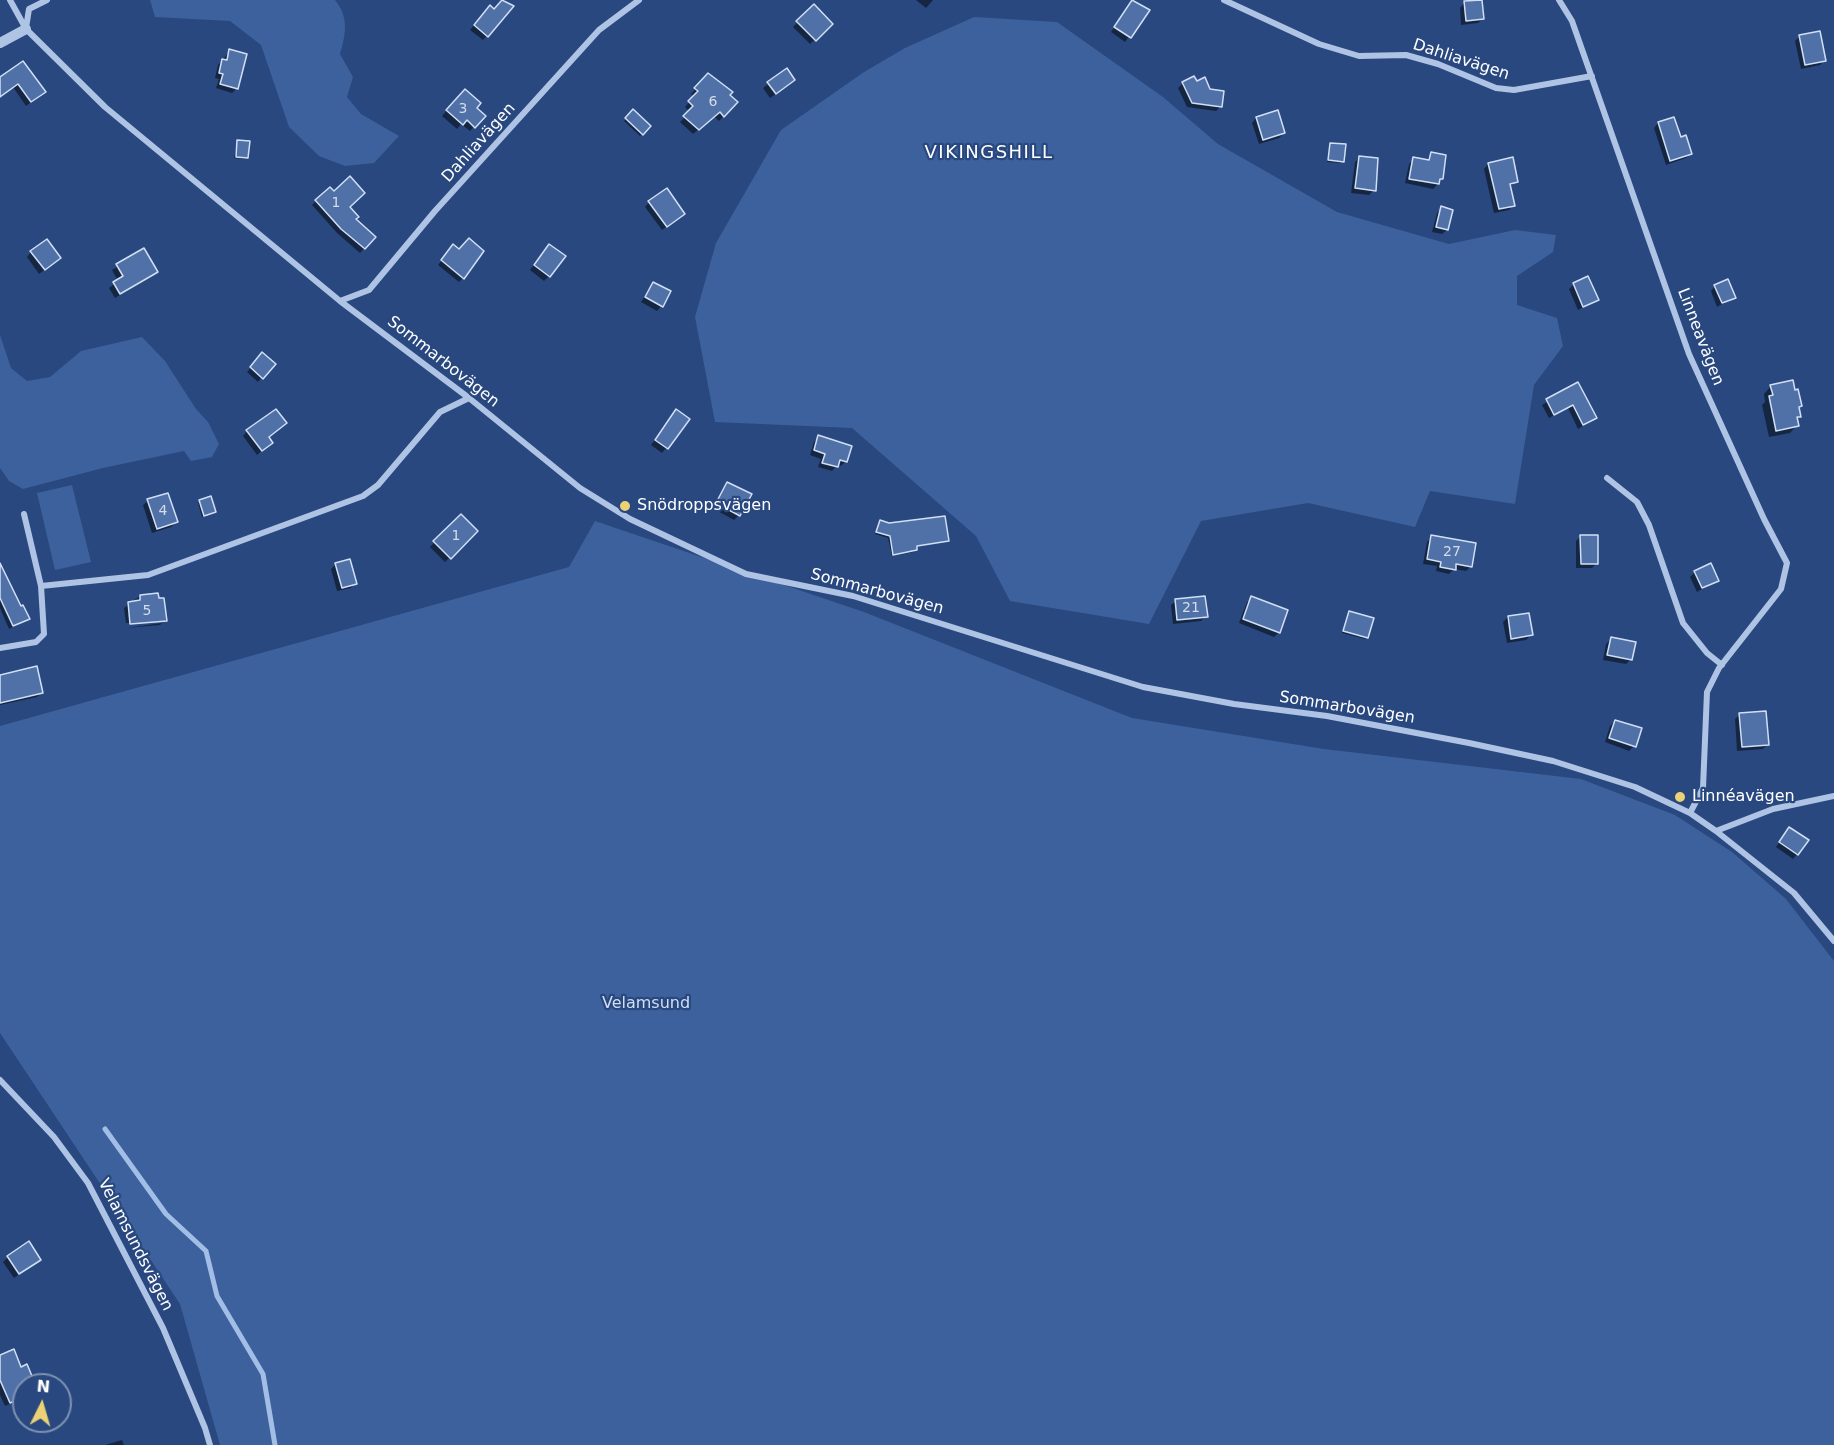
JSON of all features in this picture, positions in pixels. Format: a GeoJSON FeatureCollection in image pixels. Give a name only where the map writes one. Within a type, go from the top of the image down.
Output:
{"type":"FeatureCollection","features":[{"type":"Feature","properties":{"kind":"street","name":"Sommarbovägen"},"geometry":{"type":"LineString","coordinates":[[10,0],[26,29],[105,107],[340,301],[468,398],[580,488],[630,519],[746,574],[853,596],[1143,687],[1233,704],[1327,716],[1553,761],[1635,787],[1690,813],[1716,831],[1794,893],[1834,941]]}},
{"type":"Feature","properties":{"kind":"street"},"geometry":{"type":"LineString","coordinates":[[0,43],[26,29],[29,9],[46,0]]}},
{"type":"Feature","properties":{"kind":"street","name":"Dahliavägen"},"geometry":{"type":"LineString","coordinates":[[340,301],[369,290],[435,211],[600,30],[639,0]]}},
{"type":"Feature","properties":{"kind":"street","name":"Dahliavägen"},"geometry":{"type":"LineString","coordinates":[[1224,0],[1319,44],[1359,56],[1406,55],[1438,64],[1496,88],[1514,90],[1592,76]]}},
{"type":"Feature","properties":{"kind":"street","name":"Linneavägen"},"geometry":{"type":"LineString","coordinates":[[1558,0],[1572,21],[1689,354],[1787,563],[1781,590],[1722,665],[1707,692],[1703,788],[1690,813]]}},
{"type":"Feature","properties":{"kind":"street"},"geometry":{"type":"LineString","coordinates":[[41,586],[148,575],[363,496],[378,485],[440,412],[468,398]]}},
{"type":"Feature","properties":{"kind":"street"},"geometry":{"type":"LineString","coordinates":[[1607,477],[1637,502],[1649,525],[1683,623],[1707,653],[1722,665]]}},
{"type":"Feature","properties":{"kind":"street"},"geometry":{"type":"LineString","coordinates":[[0,648],[36,642],[44,634],[41,586],[24,514]]}},
{"type":"Feature","properties":{"kind":"street"},"geometry":{"type":"LineString","coordinates":[[1716,831],[1773,809],[1834,796]]}},
{"type":"Feature","properties":{"kind":"street","name":"Velamsundsvägen"},"geometry":{"type":"LineString","coordinates":[[0,1080],[54,1137],[88,1183],[163,1328],[206,1428],[210,1445]]}},
{"type":"Feature","properties":{"kind":"green space"},"geometry":{"type":"Polygon","coordinates":[[[150,0],[335,0],[343,13],[345,26],[340,54],[353,77],[347,97],[361,114],[399,136],[374,163],[345,166],[319,156],[289,127],[261,45],[230,21],[155,17],[150,0]]]}},
{"type":"Feature","properties":{"kind":"green space"},"geometry":{"type":"Polygon","coordinates":[[[974,17],[1057,22],[1163,97],[1218,144],[1337,212],[1449,244],[1515,230],[1556,235],[1553,252],[1517,276],[1517,305],[1557,318],[1563,346],[1534,385],[1515,504],[1430,491],[1415,527],[1308,503],[1201,521],[1149,624],[1010,601],[976,536],[852,428],[715,422],[695,317],[716,243],[781,130],[864,72],[905,48],[974,17]]]}},
{"type":"Feature","properties":{"kind":"green space"},"geometry":{"type":"Polygon","coordinates":[[[0,335],[11,368],[27,381],[50,377],[81,351],[142,337],[165,361],[196,409],[208,422],[219,444],[212,457],[191,461],[184,451],[103,468],[23,489],[9,481],[0,468],[0,335]]]}},
{"type":"Feature","properties":{"kind":"green space"},"geometry":{"type":"Polygon","coordinates":[[[72,485],[91,562],[55,570],[37,493],[72,485]]]}},
{"type":"Feature","properties":{"kind":"green space","name":"Velamsund"},"geometry":{"type":"Polygon","coordinates":[[[595,521],[864,612],[1132,718],[1324,749],[1581,779],[1675,815],[1732,852],[1786,899],[1834,961],[1834,1445],[220,1445],[180,1304],[0,1033],[0,726],[569,567],[595,521]]]}},
{"type":"Feature","properties":{"kind":"building"},"geometry":{"type":"Polygon","coordinates":[[[502,0],[514,6],[488,37],[474,25],[490,5],[494,9],[502,0]]]}},
{"type":"Feature","properties":{"kind":"building"},"geometry":{"type":"Polygon","coordinates":[[[1132,0],[1150,10],[1131,38],[1114,27],[1132,0]]]}},
{"type":"Feature","properties":{"kind":"building"},"geometry":{"type":"Polygon","coordinates":[[[1482,0],[1484,19],[1466,21],[1464,1],[1482,0]]]}},
{"type":"Feature","properties":{"kind":"building"},"geometry":{"type":"Polygon","coordinates":[[[814,4],[833,24],[816,41],[796,21],[814,4]]]}},
{"type":"Feature","properties":{"kind":"building"},"geometry":{"type":"Polygon","coordinates":[[[1820,31],[1826,61],[1805,65],[1799,35],[1820,31]]]}},
{"type":"Feature","properties":{"kind":"building"},"geometry":{"type":"Polygon","coordinates":[[[229,49],[247,54],[238,89],[220,84],[223,74],[219,73],[222,59],[227,60],[229,49]]]}},
{"type":"Feature","properties":{"kind":"building"},"geometry":{"type":"Polygon","coordinates":[[[23,61],[46,92],[31,102],[18,84],[0,97],[0,77],[23,61]]]}},
{"type":"Feature","properties":{"kind":"building"},"geometry":{"type":"Polygon","coordinates":[[[787,68],[795,80],[776,94],[767,82],[787,68]]]}},
{"type":"Feature","properties":{"kind":"building"},"geometry":{"type":"Polygon","coordinates":[[[708,73],[733,92],[730,95],[738,102],[724,117],[720,112],[699,130],[683,116],[693,106],[688,101],[698,91],[694,88],[708,73]]]}},
{"type":"Feature","properties":{"kind":"building"},"geometry":{"type":"Polygon","coordinates":[[[1194,76],[1197,81],[1205,77],[1210,89],[1224,91],[1222,107],[1192,103],[1182,82],[1194,76]]]}},
{"type":"Feature","properties":{"kind":"building"},"geometry":{"type":"Polygon","coordinates":[[[465,89],[481,103],[477,108],[486,116],[475,128],[467,120],[463,125],[446,110],[465,89]]]}},
{"type":"Feature","properties":{"kind":"building"},"geometry":{"type":"Polygon","coordinates":[[[633,109],[651,126],[643,135],[625,118],[633,109]]]}},
{"type":"Feature","properties":{"kind":"building"},"geometry":{"type":"Polygon","coordinates":[[[1278,110],[1285,133],[1263,140],[1256,117],[1278,110]]]}},
{"type":"Feature","properties":{"kind":"building"},"geometry":{"type":"Polygon","coordinates":[[[1674,117],[1681,137],[1686,135],[1692,154],[1670,161],[1658,122],[1674,117]]]}},
{"type":"Feature","properties":{"kind":"building"},"geometry":{"type":"Polygon","coordinates":[[[237,140],[250,141],[248,158],[236,157],[237,140]]]}},
{"type":"Feature","properties":{"kind":"building"},"geometry":{"type":"Polygon","coordinates":[[[1330,143],[1346,144],[1344,162],[1328,160],[1330,143]]]}},
{"type":"Feature","properties":{"kind":"building"},"geometry":{"type":"Polygon","coordinates":[[[1431,152],[1446,155],[1443,179],[1440,179],[1439,184],[1409,179],[1413,157],[1429,160],[1431,152]]]}},
{"type":"Feature","properties":{"kind":"building"},"geometry":{"type":"Polygon","coordinates":[[[1359,156],[1378,158],[1376,191],[1355,188],[1359,156]]]}},
{"type":"Feature","properties":{"kind":"building"},"geometry":{"type":"Polygon","coordinates":[[[1513,157],[1518,182],[1510,184],[1515,206],[1499,209],[1488,163],[1513,157]]]}},
{"type":"Feature","properties":{"kind":"building"},"geometry":{"type":"Polygon","coordinates":[[[350,176],[365,193],[350,207],[359,217],[356,219],[376,237],[365,249],[341,229],[315,200],[330,187],[334,191],[350,176]]]}},
{"type":"Feature","properties":{"kind":"building"},"geometry":{"type":"Polygon","coordinates":[[[667,188],[685,214],[667,227],[648,201],[667,188]]]}},
{"type":"Feature","properties":{"kind":"building"},"geometry":{"type":"Polygon","coordinates":[[[1441,206],[1453,210],[1448,230],[1436,227],[1441,206]]]}},
{"type":"Feature","properties":{"kind":"building"},"geometry":{"type":"Polygon","coordinates":[[[469,238],[484,251],[464,279],[441,260],[453,244],[459,249],[469,238]]]}},
{"type":"Feature","properties":{"kind":"building"},"geometry":{"type":"Polygon","coordinates":[[[47,239],[61,258],[45,270],[30,251],[47,239]]]}},
{"type":"Feature","properties":{"kind":"building"},"geometry":{"type":"Polygon","coordinates":[[[549,244],[566,256],[550,277],[534,265],[549,244]]]}},
{"type":"Feature","properties":{"kind":"building"},"geometry":{"type":"Polygon","coordinates":[[[144,248],[158,272],[120,294],[113,282],[123,276],[116,264],[144,248]]]}},
{"type":"Feature","properties":{"kind":"building"},"geometry":{"type":"Polygon","coordinates":[[[1588,276],[1599,300],[1583,307],[1573,283],[1588,276]]]}},
{"type":"Feature","properties":{"kind":"building"},"geometry":{"type":"Polygon","coordinates":[[[1728,279],[1736,298],[1722,303],[1714,285],[1728,279]]]}},
{"type":"Feature","properties":{"kind":"building"},"geometry":{"type":"Polygon","coordinates":[[[653,282],[671,291],[663,307],[645,297],[653,282]]]}},
{"type":"Feature","properties":{"kind":"building"},"geometry":{"type":"Polygon","coordinates":[[[262,352],[276,364],[263,379],[250,367],[262,352]]]}},
{"type":"Feature","properties":{"kind":"building"},"geometry":{"type":"Polygon","coordinates":[[[1793,380],[1802,406],[1799,407],[1801,417],[1797,417],[1799,426],[1776,431],[1769,396],[1773,395],[1770,385],[1793,380]]]}},
{"type":"Feature","properties":{"kind":"building"},"geometry":{"type":"Polygon","coordinates":[[[1578,382],[1597,418],[1583,425],[1573,405],[1554,415],[1546,399],[1578,382]]]}},
{"type":"Feature","properties":{"kind":"building"},"geometry":{"type":"Polygon","coordinates":[[[276,409],[287,423],[269,437],[273,443],[262,451],[246,430],[276,409]]]}},
{"type":"Feature","properties":{"kind":"building"},"geometry":{"type":"Polygon","coordinates":[[[676,409],[690,419],[668,449],[655,440],[676,409]]]}},
{"type":"Feature","properties":{"kind":"building"},"geometry":{"type":"Polygon","coordinates":[[[818,435],[852,446],[847,462],[840,460],[838,467],[822,463],[825,454],[814,450],[818,435]]]}},
{"type":"Feature","properties":{"kind":"building"},"geometry":{"type":"Polygon","coordinates":[[[727,482],[752,494],[740,516],[716,503],[727,482]]]}},
{"type":"Feature","properties":{"kind":"building"},"geometry":{"type":"Polygon","coordinates":[[[168,493],[178,522],[157,529],[147,499],[168,493]]]}},
{"type":"Feature","properties":{"kind":"building"},"geometry":{"type":"Polygon","coordinates":[[[211,496],[216,512],[204,516],[199,500],[211,496]]]}},
{"type":"Feature","properties":{"kind":"building"},"geometry":{"type":"Polygon","coordinates":[[[461,514],[478,531],[451,559],[433,541],[461,514]]]}},
{"type":"Feature","properties":{"kind":"building"},"geometry":{"type":"Polygon","coordinates":[[[945,516],[949,541],[917,546],[917,550],[893,555],[890,536],[876,532],[880,520],[889,523],[945,516]]]}},
{"type":"Feature","properties":{"kind":"building"},"geometry":{"type":"Polygon","coordinates":[[[1431,535],[1476,543],[1472,567],[1456,564],[1456,570],[1440,567],[1441,562],[1427,559],[1431,535]]]}},
{"type":"Feature","properties":{"kind":"building"},"geometry":{"type":"Polygon","coordinates":[[[1580,535],[1598,535],[1598,564],[1581,564],[1580,535]]]}},
{"type":"Feature","properties":{"kind":"building"},"geometry":{"type":"Polygon","coordinates":[[[350,559],[357,584],[342,588],[335,563],[350,559]]]}},
{"type":"Feature","properties":{"kind":"building"},"geometry":{"type":"Polygon","coordinates":[[[0,563],[30,619],[13,626],[0,598],[0,563]]]}},
{"type":"Feature","properties":{"kind":"building"},"geometry":{"type":"Polygon","coordinates":[[[1711,563],[1719,581],[1702,588],[1694,571],[1711,563]]]}},
{"type":"Feature","properties":{"kind":"building"},"geometry":{"type":"Polygon","coordinates":[[[158,593],[159,598],[164,598],[167,621],[130,624],[128,602],[140,600],[140,595],[158,593]]]}},
{"type":"Feature","properties":{"kind":"building"},"geometry":{"type":"Polygon","coordinates":[[[1205,596],[1208,617],[1177,620],[1175,599],[1205,596]]]}},
{"type":"Feature","properties":{"kind":"building"},"geometry":{"type":"Polygon","coordinates":[[[1251,596],[1288,610],[1280,633],[1243,619],[1251,596]]]}},
{"type":"Feature","properties":{"kind":"building"},"geometry":{"type":"Polygon","coordinates":[[[1349,611],[1374,618],[1368,638],[1343,631],[1349,611]]]}},
{"type":"Feature","properties":{"kind":"building"},"geometry":{"type":"Polygon","coordinates":[[[1529,613],[1533,635],[1511,639],[1508,616],[1529,613]]]}},
{"type":"Feature","properties":{"kind":"building"},"geometry":{"type":"Polygon","coordinates":[[[1611,637],[1636,642],[1632,660],[1607,655],[1611,637]]]}},
{"type":"Feature","properties":{"kind":"building"},"geometry":{"type":"Polygon","coordinates":[[[37,666],[43,693],[0,703],[0,675],[37,666]]]}},
{"type":"Feature","properties":{"kind":"building"},"geometry":{"type":"Polygon","coordinates":[[[1766,711],[1769,745],[1742,747],[1739,713],[1766,711]]]}},
{"type":"Feature","properties":{"kind":"building"},"geometry":{"type":"Polygon","coordinates":[[[1615,720],[1642,728],[1636,747],[1609,738],[1615,720]]]}},
{"type":"Feature","properties":{"kind":"building"},"geometry":{"type":"Polygon","coordinates":[[[1789,827],[1809,840],[1798,855],[1779,842],[1789,827]]]}},
{"type":"Feature","properties":{"kind":"building"},"geometry":{"type":"Polygon","coordinates":[[[29,1241],[41,1260],[19,1274],[7,1256],[29,1241]]]}},
{"type":"Feature","properties":{"kind":"building"},"geometry":{"type":"Polygon","coordinates":[[[14,1349],[21,1367],[27,1364],[31,1373],[12,1373],[12,1402],[10,1403],[0,1380],[0,1355],[14,1349]]]}},
{"type":"Feature","properties":{"kind":"waterway"},"geometry":{"type":"LineString","coordinates":[[105,1129],[166,1214],[206,1251],[217,1296],[263,1374],[275,1445]]}},
{"type":"Feature","properties":{"kind":"place","name":"Snödroppsvägen"},"geometry":{"type":"Point","coordinates":[625,506]}},
{"type":"Feature","properties":{"kind":"place","name":"Linnéavägen"},"geometry":{"type":"Point","coordinates":[1680,797]}},
{"type":"Feature","properties":{"kind":"district","name":"VIKINGSHILL"},"geometry":{"type":"Point","coordinates":[989,153]}}]}
